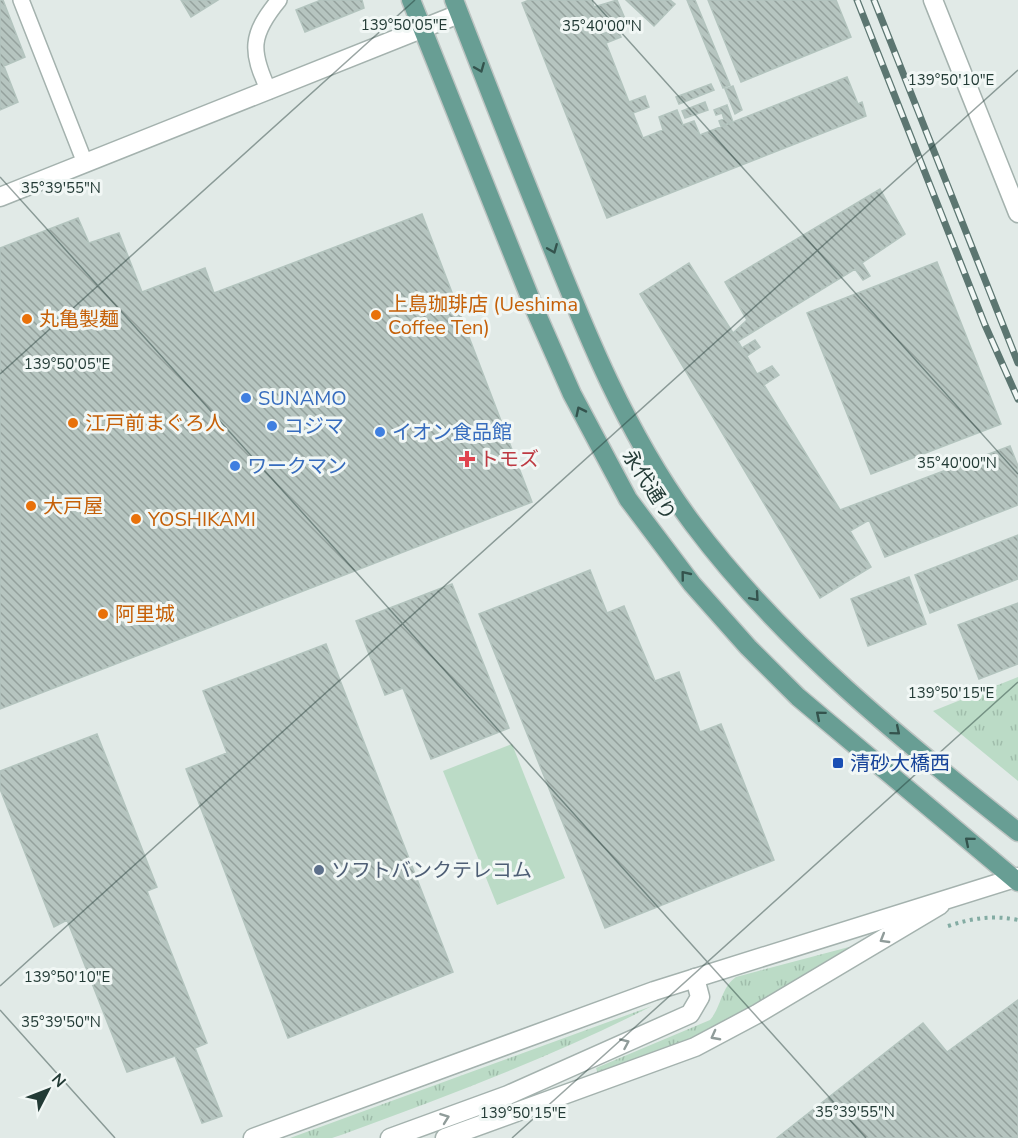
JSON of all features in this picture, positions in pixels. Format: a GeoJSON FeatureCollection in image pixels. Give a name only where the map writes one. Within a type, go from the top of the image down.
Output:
{"type":"FeatureCollection","features":[{"type":"Feature","properties":{"kind":"main road","name":"永代通り"},"geometry":{"type":"LineString","coordinates":[[411,0],[534,310],[593,436],[628,499],[692,584],[748,647],[798,697],[1017,879]]}},
{"type":"Feature","properties":{"kind":"main road","name":"永代通り"},"geometry":{"type":"LineString","coordinates":[[457,7],[566,284],[606,373],[636,434],[693,524],[778,622],[824,667],[891,727],[1018,832]]}},
{"type":"Feature","properties":{"kind":"street"},"geometry":{"type":"LineString","coordinates":[[933,0],[1013,185],[1018,213]]}},
{"type":"Feature","properties":{"kind":"street"},"geometry":{"type":"LineString","coordinates":[[0,197],[422,30],[457,7]]}},
{"type":"Feature","properties":{"kind":"street"},"geometry":{"type":"LineString","coordinates":[[253,1138],[695,978],[1017,879]]}},
{"type":"Feature","properties":{"kind":"street"},"geometry":{"type":"LineString","coordinates":[[446,1138],[695,1047],[757,1014],[952,898]]}},
{"type":"Feature","properties":{"kind":"street"},"geometry":{"type":"LineString","coordinates":[[390,1138],[508,1095],[690,1014],[700,997],[695,978]]}},
{"type":"Feature","properties":{"kind":"lane"},"geometry":{"type":"LineString","coordinates":[[21,0],[84,163]]}},
{"type":"Feature","properties":{"kind":"lane"},"geometry":{"type":"LineString","coordinates":[[268,91],[261,75],[254,44],[267,14],[279,0]]}},
{"type":"Feature","properties":{"kind":"green space"},"geometry":{"type":"Polygon","coordinates":[[[1018,677],[1018,781],[933,711],[1018,677]]]}},
{"type":"Feature","properties":{"kind":"green space"},"geometry":{"type":"Polygon","coordinates":[[[512,744],[565,878],[497,905],[443,771],[512,744]]]}},
{"type":"Feature","properties":{"kind":"green space"},"geometry":{"type":"Polygon","coordinates":[[[851,948],[704,1033],[598,1074],[596,1068],[710,1020],[727,986],[736,977],[851,948]]]}},
{"type":"Feature","properties":{"kind":"green space"},"geometry":{"type":"Polygon","coordinates":[[[652,1006],[538,1059],[344,1134],[332,1138],[290,1138],[652,1006]]]}},
{"type":"Feature","properties":{"kind":"building"},"geometry":{"type":"Polygon","coordinates":[[[0,0],[3,0],[25,57],[4,66],[0,56],[0,0]]]}},
{"type":"Feature","properties":{"kind":"building"},"geometry":{"type":"Polygon","coordinates":[[[181,0],[218,0],[191,17],[181,0]]]}},
{"type":"Feature","properties":{"kind":"building"},"geometry":{"type":"Polygon","coordinates":[[[321,0],[362,0],[364,8],[305,32],[296,10],[321,0]]]}},
{"type":"Feature","properties":{"kind":"building"},"geometry":{"type":"Polygon","coordinates":[[[529,0],[592,0],[594,7],[617,0],[626,21],[601,31],[603,34],[617,28],[621,37],[606,43],[629,102],[645,96],[649,107],[633,113],[643,138],[663,130],[659,117],[677,110],[683,125],[694,121],[700,135],[847,77],[858,104],[862,102],[866,116],[607,218],[522,3],[529,0]]]}},
{"type":"Feature","properties":{"kind":"building"},"geometry":{"type":"Polygon","coordinates":[[[626,0],[670,0],[675,4],[654,26],[626,0]]]}},
{"type":"Feature","properties":{"kind":"building"},"geometry":{"type":"Polygon","coordinates":[[[687,0],[695,0],[730,85],[723,88],[687,0]]]}},
{"type":"Feature","properties":{"kind":"building"},"geometry":{"type":"Polygon","coordinates":[[[708,0],[836,0],[851,37],[741,82],[708,0]]]}},
{"type":"Feature","properties":{"kind":"building"},"geometry":{"type":"Polygon","coordinates":[[[0,56],[18,102],[0,110],[0,56]]]}},
{"type":"Feature","properties":{"kind":"building"},"geometry":{"type":"Polygon","coordinates":[[[711,84],[714,90],[679,104],[676,97],[711,84]]]}},
{"type":"Feature","properties":{"kind":"building"},"geometry":{"type":"Polygon","coordinates":[[[733,86],[742,110],[735,114],[725,89],[733,86]]]}},
{"type":"Feature","properties":{"kind":"building"},"geometry":{"type":"Polygon","coordinates":[[[705,102],[708,110],[685,118],[682,111],[705,102]]]}},
{"type":"Feature","properties":{"kind":"building"},"geometry":{"type":"Polygon","coordinates":[[[727,105],[733,122],[721,126],[719,121],[724,119],[722,113],[716,115],[714,110],[727,105]]]}},
{"type":"Feature","properties":{"kind":"building"},"geometry":{"type":"Polygon","coordinates":[[[880,189],[905,234],[862,263],[870,276],[863,280],[855,269],[738,341],[742,348],[755,340],[760,347],[747,356],[757,374],[772,366],[779,375],[764,385],[840,510],[1010,446],[1018,466],[1018,505],[885,557],[869,520],[850,531],[871,567],[820,598],[640,294],[689,263],[733,333],[747,320],[725,282],[880,189]]]}},
{"type":"Feature","properties":{"kind":"building","name":"SUNAMO"},"geometry":{"type":"Polygon","coordinates":[[[422,214],[532,502],[0,709],[0,248],[78,218],[89,243],[119,233],[142,292],[205,268],[214,293],[422,214]]]}},
{"type":"Feature","properties":{"kind":"building"},"geometry":{"type":"Polygon","coordinates":[[[937,262],[1001,424],[871,474],[807,313],[937,262]]]}},
{"type":"Feature","properties":{"kind":"building"},"geometry":{"type":"Polygon","coordinates":[[[1018,535],[1018,579],[930,613],[915,575],[1018,535]]]}},
{"type":"Feature","properties":{"kind":"building","name":"ソフトバンクテレコム"},"geometry":{"type":"Polygon","coordinates":[[[590,570],[607,613],[624,606],[655,681],[679,672],[700,732],[721,724],[774,860],[605,928],[479,614],[590,570]]]}},
{"type":"Feature","properties":{"kind":"building"},"geometry":{"type":"Polygon","coordinates":[[[909,577],[926,624],[868,646],[851,599],[909,577]]]}},
{"type":"Feature","properties":{"kind":"building"},"geometry":{"type":"Polygon","coordinates":[[[452,584],[509,728],[431,759],[403,688],[385,695],[356,621],[452,584]]]}},
{"type":"Feature","properties":{"kind":"building"},"geometry":{"type":"Polygon","coordinates":[[[1018,603],[1018,664],[979,679],[958,625],[1018,603]]]}},
{"type":"Feature","properties":{"kind":"building","name":"ソフトバンクテレコム"},"geometry":{"type":"Polygon","coordinates":[[[326,644],[453,972],[288,1038],[186,769],[227,753],[203,691],[326,644]]]}},
{"type":"Feature","properties":{"kind":"building"},"geometry":{"type":"Polygon","coordinates":[[[97,734],[157,887],[147,891],[207,1043],[195,1048],[222,1116],[202,1123],[175,1056],[127,1072],[67,920],[54,927],[0,789],[0,771],[97,734]]]}},
{"type":"Feature","properties":{"kind":"building"},"geometry":{"type":"Polygon","coordinates":[[[1018,1000],[1018,1138],[777,1138],[923,1023],[947,1052],[1018,1000]]]}},
{"type":"Feature","properties":{"kind":"railway"},"geometry":{"type":"LineString","coordinates":[[857,0],[985,325],[1018,399]]}},
{"type":"Feature","properties":{"kind":"railway"},"geometry":{"type":"LineString","coordinates":[[874,0],[1018,363]]}},
{"type":"Feature","properties":{"kind":"place","name":"上島珈琲店 (Ueshima Coffee Ten)"},"geometry":{"type":"Point","coordinates":[376,315]}},
{"type":"Feature","properties":{"kind":"place","name":"丸亀製麺"},"geometry":{"type":"Point","coordinates":[27,319]}},
{"type":"Feature","properties":{"kind":"place","name":"SUNAMO"},"geometry":{"type":"Point","coordinates":[246,398]}},
{"type":"Feature","properties":{"kind":"place","name":"江戸前まぐろ人"},"geometry":{"type":"Point","coordinates":[73,423]}},
{"type":"Feature","properties":{"kind":"place","name":"コジマ"},"geometry":{"type":"Point","coordinates":[272,426]}},
{"type":"Feature","properties":{"kind":"place","name":"イオン食品館"},"geometry":{"type":"Point","coordinates":[380,432]}},
{"type":"Feature","properties":{"kind":"place","name":"トモズ"},"geometry":{"type":"Point","coordinates":[467,459]}},
{"type":"Feature","properties":{"kind":"place","name":"ワークマン"},"geometry":{"type":"Point","coordinates":[235,466]}},
{"type":"Feature","properties":{"kind":"place","name":"大戸屋"},"geometry":{"type":"Point","coordinates":[31,506]}},
{"type":"Feature","properties":{"kind":"place","name":"YOSHIKAMI"},"geometry":{"type":"Point","coordinates":[136,519]}},
{"type":"Feature","properties":{"kind":"place","name":"阿里城"},"geometry":{"type":"Point","coordinates":[103,614]}},
{"type":"Feature","properties":{"kind":"place","name":"清砂大橋西"},"geometry":{"type":"Point","coordinates":[838,763]}},
{"type":"Feature","properties":{"kind":"place","name":"ソフトバンクテレコム"},"geometry":{"type":"Point","coordinates":[319,870]}}]}
